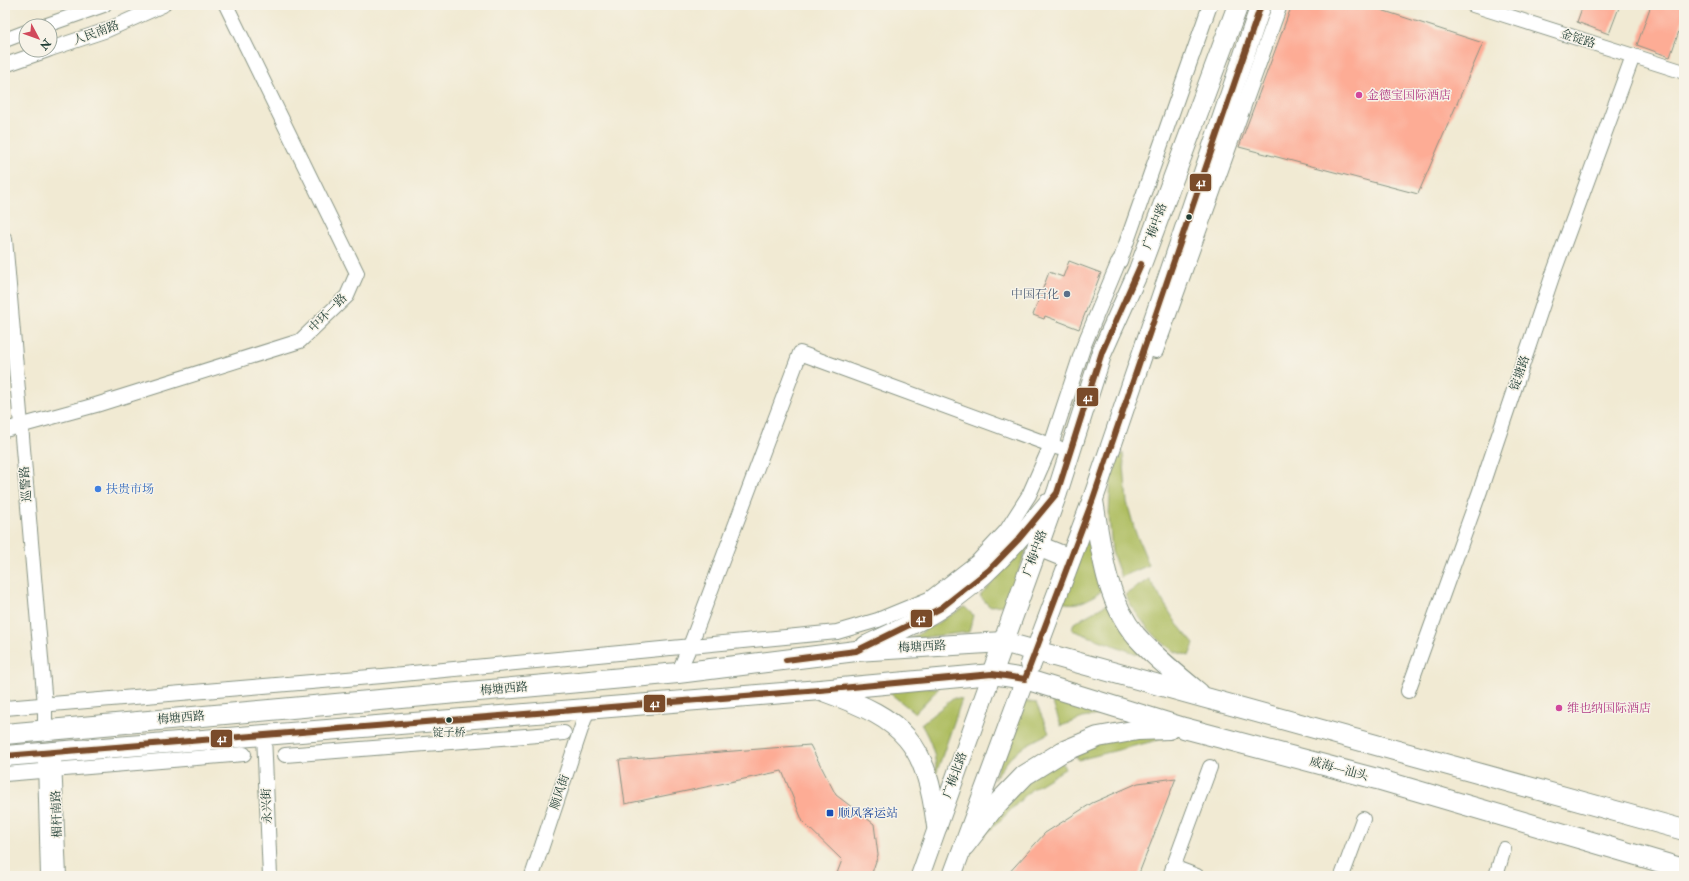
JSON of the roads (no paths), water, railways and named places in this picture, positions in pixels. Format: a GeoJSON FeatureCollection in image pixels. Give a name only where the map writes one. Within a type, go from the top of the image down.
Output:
{"type":"FeatureCollection","features":[{"type":"Feature","properties":{"kind":"highway","name":"广梅中路"},"geometry":{"type":"LineString","coordinates":[[992,674],[1071,453],[1102,352],[1139,270],[1238,5]]}},
{"type":"Feature","properties":{"kind":"highway"},"geometry":{"type":"LineString","coordinates":[[1025,679],[1093,499],[1261,5]]}},
{"type":"Feature","properties":{"kind":"highway"},"geometry":{"type":"LineString","coordinates":[[856,651],[941,608],[989,570],[1018,540],[1057,493]]}},
{"type":"Feature","properties":{"kind":"highway"},"geometry":{"type":"LineString","coordinates":[[1093,499],[1106,575],[1117,605],[1135,635],[1160,660],[1204,697]]}},
{"type":"Feature","properties":{"kind":"highway"},"geometry":{"type":"LineString","coordinates":[[1038,546],[1070,559]]}},
{"type":"Feature","properties":{"kind":"highway"},"geometry":{"type":"LineString","coordinates":[[1003,642],[1684,830]]}},
{"type":"Feature","properties":{"kind":"highway","name":"梅塘西路"},"geometry":{"type":"LineString","coordinates":[[5,734],[678,673],[856,651],[1003,642]]}},
{"type":"Feature","properties":{"kind":"highway","name":"梅塘西路"},"geometry":{"type":"LineString","coordinates":[[5,756],[50,761],[264,735],[820,690],[992,674]]}},
{"type":"Feature","properties":{"kind":"highway","name":"威海—汕头"},"geometry":{"type":"LineString","coordinates":[[992,674],[1025,679],[1184,728],[1377,779],[1684,869]]}},
{"type":"Feature","properties":{"kind":"highway"},"geometry":{"type":"LineString","coordinates":[[820,690],[859,703],[879,714],[896,726],[910,740],[919,754],[928,777],[933,796],[937,826]]}},
{"type":"Feature","properties":{"kind":"highway"},"geometry":{"type":"LineString","coordinates":[[964,846],[995,806],[1025,775],[1062,752],[1098,737],[1138,730],[1184,728]]}},
{"type":"Feature","properties":{"kind":"main road","name":"广梅北路"},"geometry":{"type":"LineString","coordinates":[[920,876],[992,674]]}},
{"type":"Feature","properties":{"kind":"main road"},"geometry":{"type":"LineString","coordinates":[[952,876],[1025,679]]}},
{"type":"Feature","properties":{"kind":"street","name":"人民南路"},"geometry":{"type":"LineString","coordinates":[[58,21],[104,5]]}},
{"type":"Feature","properties":{"kind":"street","name":"人民南路"},"geometry":{"type":"LineString","coordinates":[[58,47],[107,30],[163,5]]}},
{"type":"Feature","properties":{"kind":"street","name":"中环一路"},"geometry":{"type":"LineString","coordinates":[[5,430],[96,404],[300,341],[348,296],[358,273],[226,5]]}},
{"type":"Feature","properties":{"kind":"street"},"geometry":{"type":"LineString","coordinates":[[5,708],[382,676],[838,632],[878,620],[929,599],[978,561],[1006,531],[1029,495],[1051,445],[1084,345],[1118,260],[1120,261],[1210,5]]}},
{"type":"Feature","properties":{"kind":"street"},"geometry":{"type":"LineString","coordinates":[[1145,347],[1156,351],[1280,5]]}},
{"type":"Feature","properties":{"kind":"street","name":"金锭路"},"geometry":{"type":"LineString","coordinates":[[1472,5],[1684,72]]}},
{"type":"Feature","properties":{"kind":"street"},"geometry":{"type":"LineString","coordinates":[[5,40],[18,35]]}},
{"type":"Feature","properties":{"kind":"street","name":"锭塘路"},"geometry":{"type":"LineString","coordinates":[[1408,691],[1480,491],[1552,277],[1633,56]]}},
{"type":"Feature","properties":{"kind":"street","name":"人民南路"},"geometry":{"type":"LineString","coordinates":[[5,64],[24,58]]}},
{"type":"Feature","properties":{"kind":"street","name":"巡警路"},"geometry":{"type":"LineString","coordinates":[[5,239],[45,705],[45,730]]}},
{"type":"Feature","properties":{"kind":"street"},"geometry":{"type":"LineString","coordinates":[[678,673],[690,646],[800,353],[1071,453]]}},
{"type":"Feature","properties":{"kind":"street","name":"顺风街"},"geometry":{"type":"LineString","coordinates":[[532,876],[588,708]]}},
{"type":"Feature","properties":{"kind":"street"},"geometry":{"type":"LineString","coordinates":[[285,755],[564,733]]}},
{"type":"Feature","properties":{"kind":"street","name":"永兴街"},"geometry":{"type":"LineString","coordinates":[[264,735],[270,876]]}},
{"type":"Feature","properties":{"kind":"street"},"geometry":{"type":"LineString","coordinates":[[5,774],[50,761],[244,754]]}},
{"type":"Feature","properties":{"kind":"street","name":"楣杆南路"},"geometry":{"type":"LineString","coordinates":[[48,876],[46,788],[50,761]]}},
{"type":"Feature","properties":{"kind":"street","name":"楣杆南路"},"geometry":{"type":"LineString","coordinates":[[50,761],[59,876]]}},
{"type":"Feature","properties":{"kind":"street"},"geometry":{"type":"LineString","coordinates":[[1197,876],[1171,872],[1210,767]]}},
{"type":"Feature","properties":{"kind":"street"},"geometry":{"type":"LineString","coordinates":[[1342,876],[1363,819]]}},
{"type":"Feature","properties":{"kind":"street"},"geometry":{"type":"LineString","coordinates":[[1496,876],[1504,848]]}},
{"type":"Feature","properties":{"kind":"place","name":"金德宝国际酒店"},"geometry":{"type":"Point","coordinates":[1359,95]}},
{"type":"Feature","properties":{"kind":"place","name":"中国石化"},"geometry":{"type":"Point","coordinates":[1067,294]}},
{"type":"Feature","properties":{"kind":"place","name":"扶贵市场"},"geometry":{"type":"Point","coordinates":[98,489]}},
{"type":"Feature","properties":{"kind":"place","name":"维也纳国际酒店"},"geometry":{"type":"Point","coordinates":[1559,708]}},
{"type":"Feature","properties":{"kind":"place","name":"锭子桥"},"geometry":{"type":"Point","coordinates":[449,720]}},
{"type":"Feature","properties":{"kind":"place","name":"顺风客运站"},"geometry":{"type":"Point","coordinates":[830,813]}}]}
